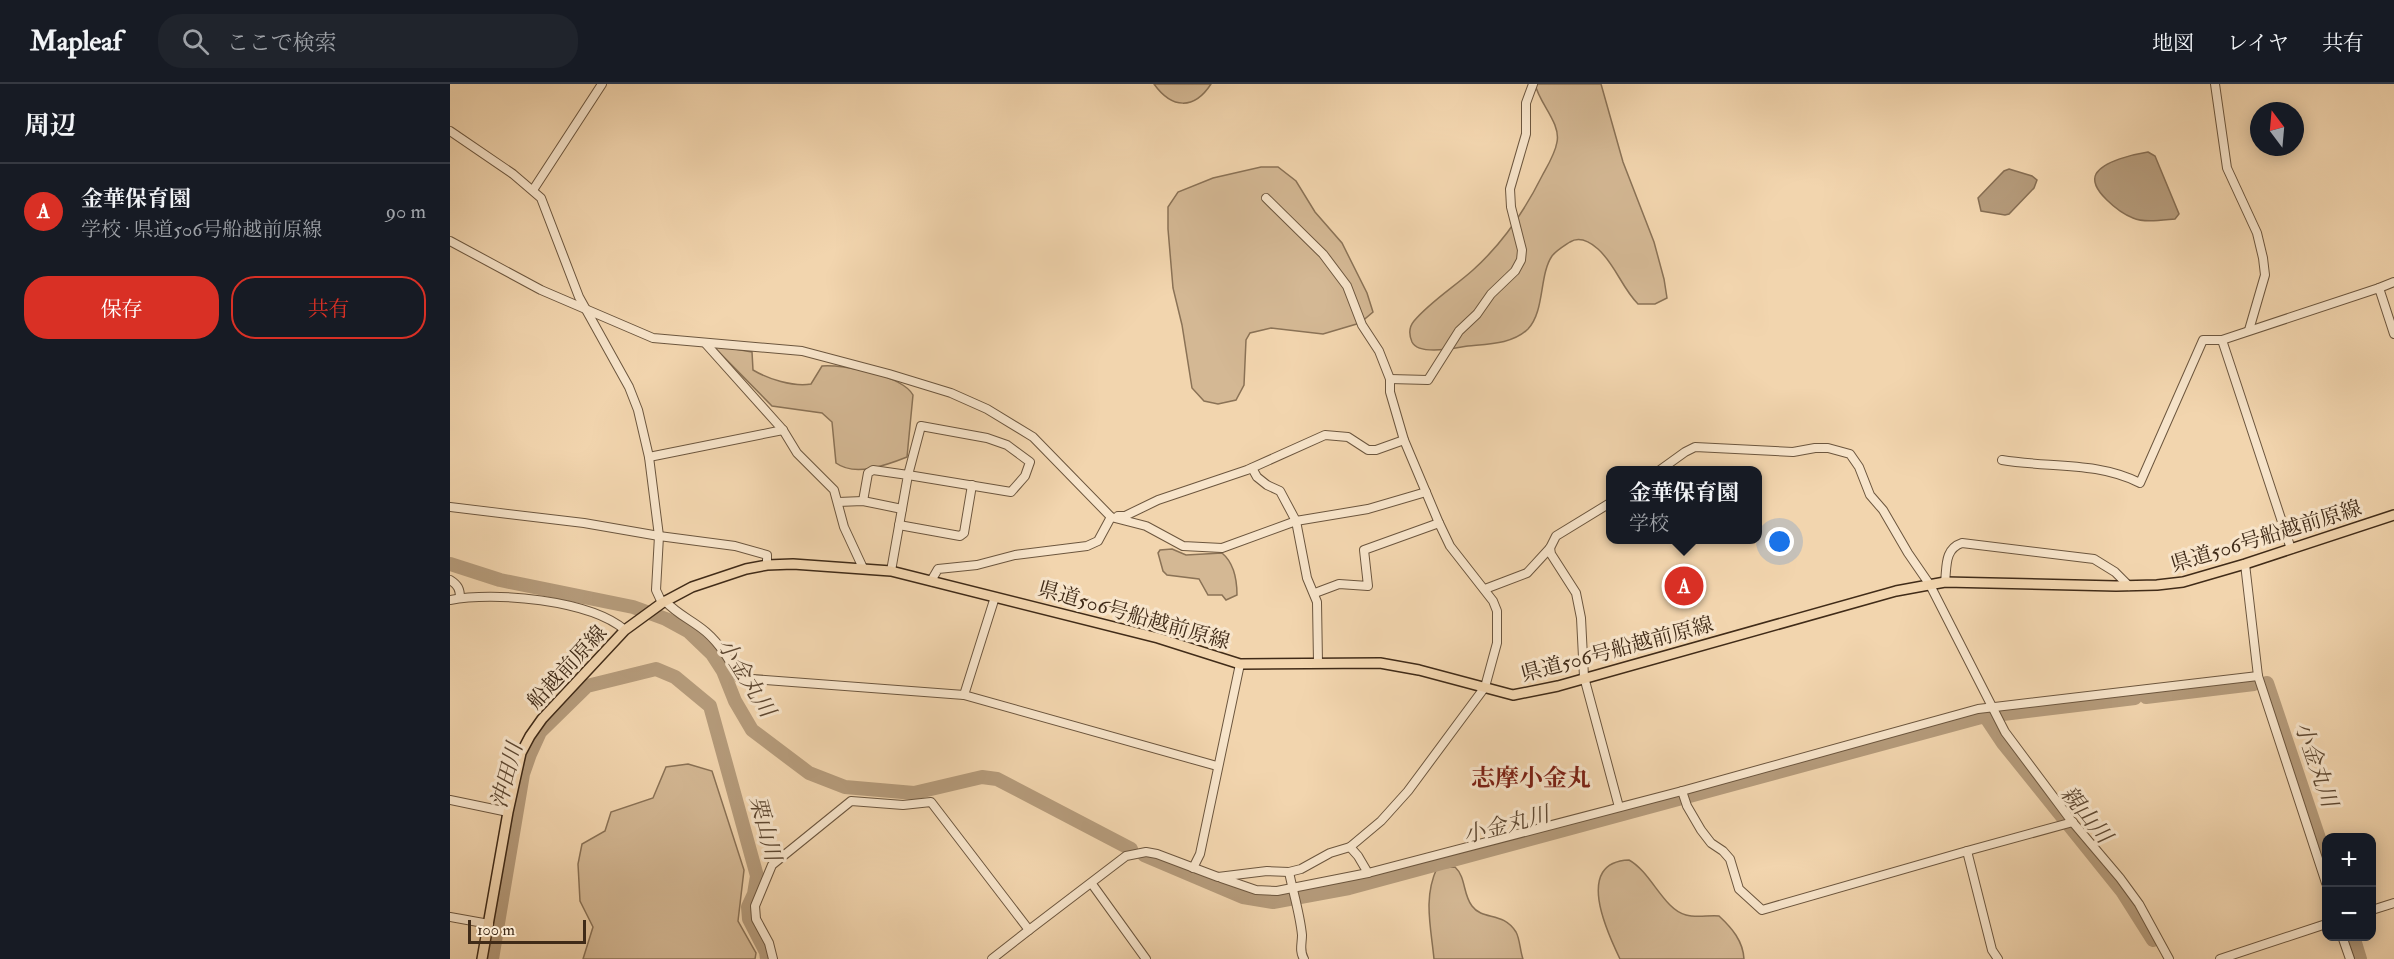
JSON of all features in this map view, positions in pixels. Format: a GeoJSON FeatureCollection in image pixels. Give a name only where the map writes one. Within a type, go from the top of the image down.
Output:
{"type":"FeatureCollection","features":[{"type":"Feature","properties":{"kind":"main road","name":"県道506号船越前原線"},"geometry":{"type":"LineString","coordinates":[[643,617],[664,602],[692,587],[767,565],[863,568],[891,571],[1158,638],[1240,664],[1380,663],[1513,695],[1558,686],[1896,591],[1945,582],[2128,586],[2183,582],[2394,515]]}},
{"type":"Feature","properties":{"kind":"main road","name":"船越前原線"},"geometry":{"type":"LineString","coordinates":[[483,959],[508,812],[521,753],[542,719],[625,630],[643,617]]}},
{"type":"Feature","properties":{"kind":"street"},"geometry":{"type":"LineString","coordinates":[[533,189],[602,84]]}},
{"type":"Feature","properties":{"kind":"street"},"geometry":{"type":"LineString","coordinates":[[1390,379],[1428,380],[1459,331],[1509,277],[1521,260],[1522,250],[1511,207],[1510,189],[1526,135],[1526,103],[1533,84]]}},
{"type":"Feature","properties":{"kind":"street"},"geometry":{"type":"LineString","coordinates":[[2215,84],[2226,168],[2257,233],[2263,258],[2265,275],[2249,330]]}},
{"type":"Feature","properties":{"kind":"street"},"geometry":{"type":"LineString","coordinates":[[450,130],[533,189],[541,198],[585,309],[629,387],[638,410],[649,457],[659,536],[656,590],[664,602],[677,614],[706,632],[720,647],[739,678],[964,695],[1217,766]]}},
{"type":"Feature","properties":{"kind":"street"},"geometry":{"type":"LineString","coordinates":[[1218,877],[1267,871],[1289,872],[1301,869],[1330,853],[1350,847],[1381,820],[1408,791],[1485,687],[1497,643],[1497,611],[1485,589],[1450,546],[1439,522],[1404,440],[1390,392],[1390,379],[1379,351],[1362,325],[1353,296],[1337,271],[1266,198]]}},
{"type":"Feature","properties":{"kind":"street"},"geometry":{"type":"LineString","coordinates":[[450,241],[541,290],[653,338],[802,351],[951,393],[1008,420],[1033,437],[1111,517],[1146,526],[1183,546],[1222,548],[1296,520],[1368,509],[1426,492]]}},
{"type":"Feature","properties":{"kind":"street"},"geometry":{"type":"LineString","coordinates":[[2002,460],[2031,465],[2063,464],[2097,469],[2128,477],[2140,483],[2203,340],[2222,340],[2394,282]]}},
{"type":"Feature","properties":{"kind":"street"},"geometry":{"type":"LineString","coordinates":[[2379,288],[2394,334]]}},
{"type":"Feature","properties":{"kind":"street"},"geometry":{"type":"LineString","coordinates":[[2222,340],[2291,549]]}},
{"type":"Feature","properties":{"kind":"street"},"geometry":{"type":"LineString","coordinates":[[706,344],[783,430],[797,453],[834,490],[844,527],[863,568]]}},
{"type":"Feature","properties":{"kind":"street"},"geometry":{"type":"LineString","coordinates":[[863,501],[868,473],[873,470],[908,475],[1011,492],[1025,476],[1030,462],[1006,445],[997,442],[921,426],[908,475],[891,571]]}},
{"type":"Feature","properties":{"kind":"street"},"geometry":{"type":"LineString","coordinates":[[649,457],[783,430]]}},
{"type":"Feature","properties":{"kind":"street"},"geometry":{"type":"LineString","coordinates":[[1111,517],[1125,516],[1158,500],[1252,468],[1325,435],[1348,437],[1368,450],[1376,450],[1404,440]]}},
{"type":"Feature","properties":{"kind":"street"},"geometry":{"type":"LineString","coordinates":[[1667,466],[1695,447],[1793,452],[1815,448],[1840,450],[1850,454],[1870,495],[1883,510],[1930,585],[2004,732],[2069,823],[2120,878],[2139,904],[2169,959]]}},
{"type":"Feature","properties":{"kind":"street"},"geometry":{"type":"LineString","coordinates":[[1252,468],[1257,477],[1280,491],[1296,520],[1307,578],[1317,602],[1317,663]]}},
{"type":"Feature","properties":{"kind":"street"},"geometry":{"type":"LineString","coordinates":[[899,525],[960,536],[964,532],[972,486]]}},
{"type":"Feature","properties":{"kind":"street"},"geometry":{"type":"LineString","coordinates":[[838,502],[863,501],[902,508]]}},
{"type":"Feature","properties":{"kind":"street"},"geometry":{"type":"LineString","coordinates":[[1485,589],[1527,573],[1550,548],[1556,536],[1606,506]]}},
{"type":"Feature","properties":{"kind":"street"},"geometry":{"type":"LineString","coordinates":[[450,507],[584,523],[735,546],[767,555],[767,565]]}},
{"type":"Feature","properties":{"kind":"street"},"geometry":{"type":"LineString","coordinates":[[931,581],[938,569],[977,565],[1015,555],[1087,546],[1098,541],[1111,517]]}},
{"type":"Feature","properties":{"kind":"street"},"geometry":{"type":"LineString","coordinates":[[1315,593],[1339,584],[1368,586],[1364,550],[1439,522]]}},
{"type":"Feature","properties":{"kind":"street"},"geometry":{"type":"LineString","coordinates":[[1945,582],[1948,553],[1962,543],[2094,559],[2115,572],[2128,586]]}},
{"type":"Feature","properties":{"kind":"street"},"geometry":{"type":"LineString","coordinates":[[1550,548],[1551,554],[1576,593],[1581,618],[1584,677],[1619,807]]}},
{"type":"Feature","properties":{"kind":"street"},"geometry":{"type":"LineString","coordinates":[[2245,564],[2258,676],[2322,871]]}},
{"type":"Feature","properties":{"kind":"street"},"geometry":{"type":"LineString","coordinates":[[450,580],[460,590],[460,598]]}},
{"type":"Feature","properties":{"kind":"street"},"geometry":{"type":"LineString","coordinates":[[450,600],[512,597],[556,604],[593,612],[614,620],[625,630]]}},
{"type":"Feature","properties":{"kind":"street"},"geometry":{"type":"LineString","coordinates":[[964,695],[995,597]]}},
{"type":"Feature","properties":{"kind":"street"},"geometry":{"type":"LineString","coordinates":[[1193,868],[1200,855],[1240,664]]}},
{"type":"Feature","properties":{"kind":"street"},"geometry":{"type":"LineString","coordinates":[[992,959],[1126,856],[1146,852],[1256,890],[1277,891],[1368,873],[1682,791],[1978,709],[2258,676]]}},
{"type":"Feature","properties":{"kind":"street"},"geometry":{"type":"LineString","coordinates":[[1682,791],[1687,806],[1711,843],[1730,859],[1739,889],[1762,910],[2069,823]]}},
{"type":"Feature","properties":{"kind":"street"},"geometry":{"type":"LineString","coordinates":[[450,800],[508,812]]}},
{"type":"Feature","properties":{"kind":"street"},"geometry":{"type":"LineString","coordinates":[[773,959],[770,944],[756,919],[755,906],[772,865],[851,801],[903,805],[931,802],[1029,930]]}},
{"type":"Feature","properties":{"kind":"street"},"geometry":{"type":"LineString","coordinates":[[1350,847],[1368,873]]}},
{"type":"Feature","properties":{"kind":"street"},"geometry":{"type":"LineString","coordinates":[[1967,851],[1992,950],[1998,959]]}},
{"type":"Feature","properties":{"kind":"street"},"geometry":{"type":"LineString","coordinates":[[1289,872],[1302,936],[1300,953],[1304,959]]}},
{"type":"Feature","properties":{"kind":"street"},"geometry":{"type":"LineString","coordinates":[[1092,884],[1146,959]]}},
{"type":"Feature","properties":{"kind":"street"},"geometry":{"type":"LineString","coordinates":[[2376,909],[2394,903]]}},
{"type":"Feature","properties":{"kind":"street"},"geometry":{"type":"LineString","coordinates":[[450,917],[489,924]]}},
{"type":"Feature","properties":{"kind":"street"},"geometry":{"type":"LineString","coordinates":[[2220,959],[2322,925]]}},
{"type":"Feature","properties":{"kind":"street"},"geometry":{"type":"LineString","coordinates":[[2344,941],[2350,959]]}},
{"type":"Feature","properties":{"kind":"shaded area"},"geometry":{"type":"Polygon","coordinates":[[[1154,84],[1211,84],[1197,98],[1183,103],[1168,98],[1154,84]]]}},
{"type":"Feature","properties":{"kind":"shaded area"},"geometry":{"type":"Polygon","coordinates":[[[1535,84],[1601,84],[1623,162],[1654,242],[1667,298],[1655,304],[1638,304],[1598,249],[1585,241],[1574,240],[1552,256],[1545,273],[1537,313],[1528,329],[1522,334],[1500,342],[1446,349],[1422,349],[1412,342],[1410,334],[1414,321],[1484,260],[1503,238],[1528,202],[1553,155],[1557,142],[1556,128],[1535,84]]]}},
{"type":"Feature","properties":{"kind":"shaded area"},"geometry":{"type":"Polygon","coordinates":[[[2148,152],[2155,156],[2179,214],[2175,219],[2137,220],[2113,206],[2097,187],[2096,174],[2105,165],[2135,154],[2148,152]]]}},
{"type":"Feature","properties":{"kind":"shaded area"},"geometry":{"type":"Polygon","coordinates":[[[1261,167],[1278,167],[1296,181],[1315,212],[1342,243],[1367,293],[1373,312],[1360,323],[1323,334],[1271,328],[1250,333],[1246,340],[1244,385],[1236,400],[1218,404],[1204,401],[1192,388],[1182,325],[1173,288],[1168,207],[1178,192],[1213,178],[1261,167]]]}},
{"type":"Feature","properties":{"kind":"shaded area"},"geometry":{"type":"Polygon","coordinates":[[[2009,169],[2032,176],[2037,180],[2034,188],[2009,214],[1981,211],[1978,198],[2004,171],[2009,169]]]}},
{"type":"Feature","properties":{"kind":"shaded area"},"geometry":{"type":"Polygon","coordinates":[[[718,346],[752,352],[753,370],[789,383],[811,384],[822,366],[857,369],[898,382],[913,395],[907,457],[881,466],[862,469],[852,469],[836,463],[832,422],[822,413],[772,406],[715,348],[718,346]]]}},
{"type":"Feature","properties":{"kind":"shaded area"},"geometry":{"type":"Polygon","coordinates":[[[1172,549],[1186,555],[1222,553],[1234,572],[1237,595],[1226,600],[1222,595],[1208,595],[1199,579],[1167,575],[1163,571],[1158,553],[1160,550],[1172,549]]]}},
{"type":"Feature","properties":{"kind":"shaded area"},"geometry":{"type":"Polygon","coordinates":[[[688,764],[712,771],[744,870],[738,921],[756,953],[755,959],[583,959],[593,927],[580,901],[578,864],[582,844],[605,831],[611,812],[653,798],[666,767],[688,764]]]}},
{"type":"Feature","properties":{"kind":"shaded area"},"geometry":{"type":"Polygon","coordinates":[[[1629,860],[1644,873],[1664,899],[1678,912],[1690,916],[1719,916],[1736,935],[1742,946],[1744,959],[1620,959],[1603,916],[1599,900],[1599,885],[1603,873],[1612,864],[1629,860]]]}},
{"type":"Feature","properties":{"kind":"shaded area"},"geometry":{"type":"Polygon","coordinates":[[[1455,867],[1459,871],[1472,906],[1477,911],[1499,918],[1511,925],[1516,932],[1523,959],[1434,959],[1429,913],[1430,890],[1437,868],[1455,867]]]}},
{"type":"Feature","properties":{"kind":"waterway","name":"小金丸川"},"geometry":{"type":"LineString","coordinates":[[450,564],[500,580],[633,607],[666,619],[688,631],[712,654],[723,671],[735,701],[752,730],[809,773],[845,787],[914,793],[982,777],[997,779],[1131,849]]}},
{"type":"Feature","properties":{"kind":"waterway","name":"沖田川"},"geometry":{"type":"LineString","coordinates":[[492,959],[523,774],[540,732],[587,686],[656,669],[675,677],[710,706],[757,876],[754,894],[748,907],[749,919],[766,952],[767,959]]}},
{"type":"Feature","properties":{"kind":"waterway","name":"小金丸川"},"geometry":{"type":"LineString","coordinates":[[2267,683],[2322,847]]}},
{"type":"Feature","properties":{"kind":"waterway","name":"小金丸川"},"geometry":{"type":"LineString","coordinates":[[2146,697],[2254,684]]}},
{"type":"Feature","properties":{"kind":"waterway","name":"小金丸川"},"geometry":{"type":"LineString","coordinates":[[2003,714],[2135,698]]}},
{"type":"Feature","properties":{"kind":"waterway","name":"小金丸川"},"geometry":{"type":"LineString","coordinates":[[1144,855],[1243,897],[1273,902],[1349,888],[1985,716],[2003,743],[2122,891],[2153,940]]}},
{"type":"Feature","properties":{"kind":"waterway","name":"小金丸川"},"geometry":{"type":"LineString","coordinates":[[2355,941],[2360,959]]}},
{"type":"Feature","properties":{"kind":"place","name":"金華保育園"},"geometry":{"type":"Point","coordinates":[1684,586]}},
{"type":"Feature","properties":{"kind":"district","name":"志摩小金丸"},"geometry":{"type":"Point","coordinates":[1531,778]}},
{"type":"Feature","properties":{"kind":"water label","name":"親山川"},"geometry":{"type":"Point","coordinates":[2087,814]}},
{"type":"Feature","properties":{"kind":"water label","name":"栗山川"},"geometry":{"type":"Point","coordinates":[766,828]}}]}
